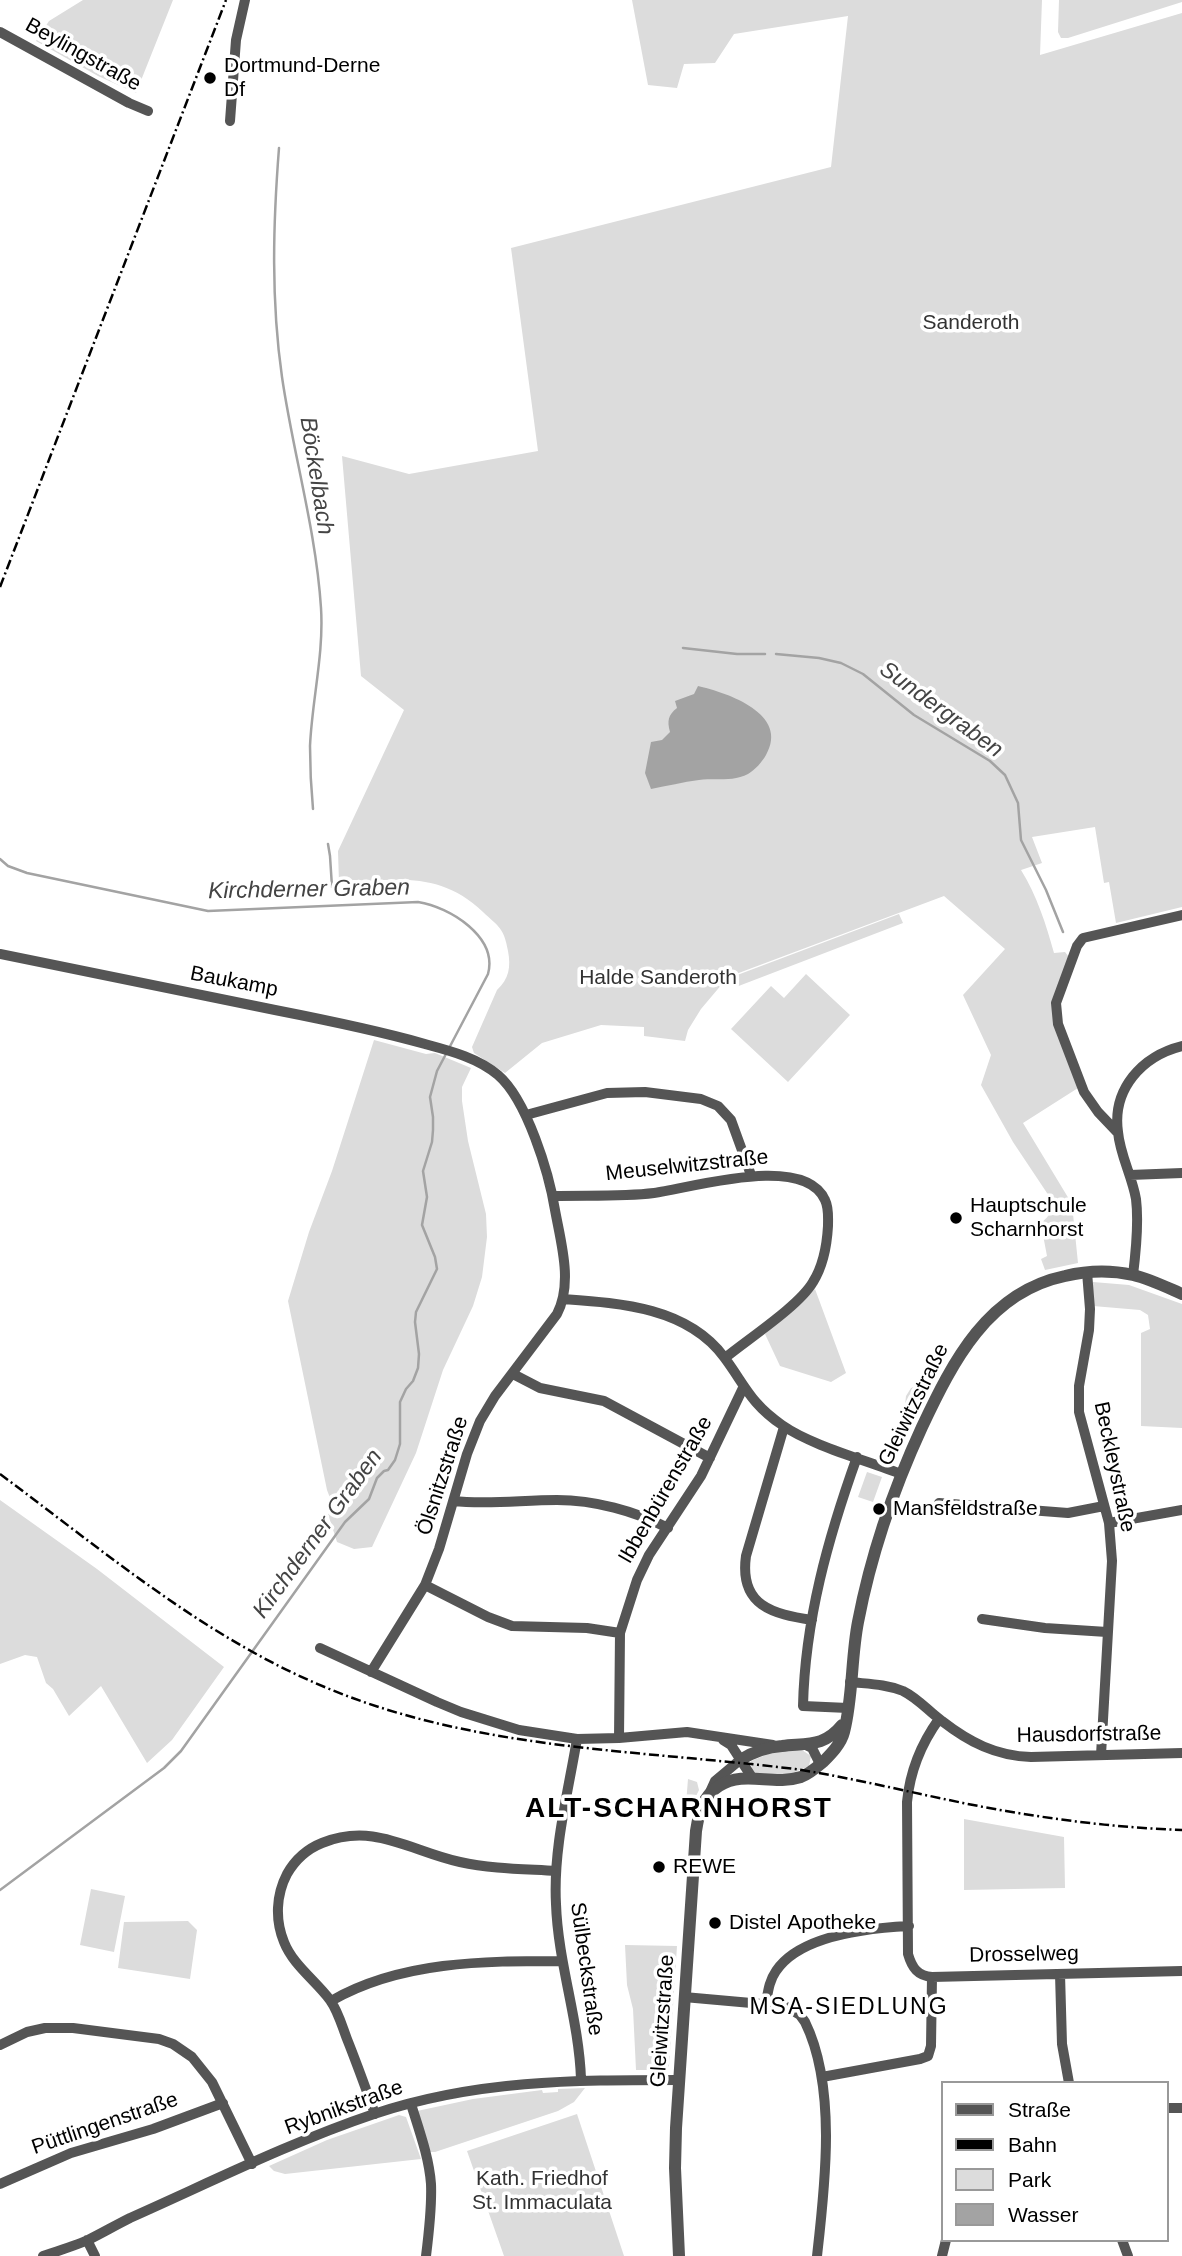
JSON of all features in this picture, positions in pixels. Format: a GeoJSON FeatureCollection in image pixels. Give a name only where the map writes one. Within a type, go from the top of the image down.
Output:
{"type":"FeatureCollection","features":[{"type":"Feature","properties":{"kind":"street"},"geometry":{"type":"LineString","coordinates":[[230,121],[236,40],[246,0]]}},
{"type":"Feature","properties":{"kind":"street","name":"Beylingstraße"},"geometry":{"type":"LineString","coordinates":[[0,32],[148,111]]}},
{"type":"Feature","properties":{"kind":"street"},"geometry":{"type":"LineString","coordinates":[[1118,1133],[1084,1092],[1058,1024],[1056,1003],[1077,946],[1083,938],[1182,915]]}},
{"type":"Feature","properties":{"kind":"street","name":"Baukamp"},"geometry":{"type":"LineString","coordinates":[[0,954],[370,1029],[459,1054],[497,1074],[516,1097],[526,1115]]}},
{"type":"Feature","properties":{"kind":"street"},"geometry":{"type":"LineString","coordinates":[[1133,1275],[1136,1211],[1130,1175],[1118,1133],[1118,1105],[1131,1078],[1148,1060],[1182,1046]]}},
{"type":"Feature","properties":{"kind":"street"},"geometry":{"type":"LineString","coordinates":[[751,1175],[731,1120],[718,1106],[701,1099],[645,1092],[607,1093],[526,1115],[553,1196],[564,1266],[563,1299],[615,1304],[668,1316],[702,1335],[725,1358],[743,1388],[758,1406],[784,1427],[901,1474]]}},
{"type":"Feature","properties":{"kind":"street"},"geometry":{"type":"LineString","coordinates":[[1130,1175],[1182,1173]]}},
{"type":"Feature","properties":{"kind":"street","name":"Meuselwitzstraße"},"geometry":{"type":"LineString","coordinates":[[553,1196],[654,1193],[751,1175],[795,1179],[820,1192],[828,1209],[825,1248],[814,1281],[784,1311],[725,1358]]}},
{"type":"Feature","properties":{"kind":"street","name":"Gleiwitzstraße"},"geometry":{"type":"LineString","coordinates":[[710,1792],[727,1780],[790,1780],[809,1774],[832,1753],[843,1734],[857,1626],[868,1575],[901,1474],[943,1385],[982,1324],[1001,1306],[1028,1289],[1055,1278],[1087,1272],[1133,1275],[1182,1294]]}},
{"type":"Feature","properties":{"kind":"street","name":"Beckleystraße"},"geometry":{"type":"LineString","coordinates":[[1087,1272],[1089,1330],[1079,1386],[1079,1412],[1109,1523],[1112,1561],[1101,1755]]}},
{"type":"Feature","properties":{"kind":"street","name":"Ölsnitzstraße"},"geometry":{"type":"LineString","coordinates":[[371,1672],[425,1585],[439,1549],[474,1433],[490,1403],[557,1314],[563,1299]]}},
{"type":"Feature","properties":{"kind":"street"},"geometry":{"type":"LineString","coordinates":[[513,1374],[540,1388],[604,1401],[710,1458]]}},
{"type":"Feature","properties":{"kind":"street","name":"Ibbenbürenstraße"},"geometry":{"type":"LineString","coordinates":[[619,1738],[620,1633],[639,1574],[691,1493],[743,1388]]}},
{"type":"Feature","properties":{"kind":"street"},"geometry":{"type":"LineString","coordinates":[[784,1427],[746,1556],[746,1578],[753,1596],[762,1606],[785,1616],[812,1620]]}},
{"type":"Feature","properties":{"kind":"street"},"geometry":{"type":"LineString","coordinates":[[848,1708],[803,1706],[805,1658],[816,1590],[831,1534],[857,1457]]}},
{"type":"Feature","properties":{"kind":"street"},"geometry":{"type":"LineString","coordinates":[[453,1501],[477,1504],[578,1501],[617,1509],[668,1528]]}},
{"type":"Feature","properties":{"kind":"street"},"geometry":{"type":"LineString","coordinates":[[939,1503],[1068,1513],[1104,1506]]}},
{"type":"Feature","properties":{"kind":"street"},"geometry":{"type":"LineString","coordinates":[[1109,1523],[1182,1510]]}},
{"type":"Feature","properties":{"kind":"street"},"geometry":{"type":"LineString","coordinates":[[425,1585],[512,1626],[587,1628],[620,1633]]}},
{"type":"Feature","properties":{"kind":"street"},"geometry":{"type":"LineString","coordinates":[[982,1619],[1045,1628],[1107,1632]]}},
{"type":"Feature","properties":{"kind":"street"},"geometry":{"type":"LineString","coordinates":[[320,1648],[461,1712],[519,1730],[577,1739],[687,1732],[781,1746]]}},
{"type":"Feature","properties":{"kind":"street","name":"Hausdorfstraße"},"geometry":{"type":"LineString","coordinates":[[850,1682],[879,1684],[903,1692],[921,1702],[968,1740],[1008,1755],[1031,1757],[1182,1753]]}},
{"type":"Feature","properties":{"kind":"street"},"geometry":{"type":"LineString","coordinates":[[822,2077],[928,2056],[931,2046],[932,1977],[920,1975],[911,1964],[908,1954],[907,1802],[909,1779],[922,1746],[939,1719]]}},
{"type":"Feature","properties":{"kind":"street","name":"Gleiwitzstraße"},"geometry":{"type":"LineString","coordinates":[[679,2256],[675,2168],[678,2080],[697,1823],[702,1805],[715,1781],[740,1760],[781,1746],[806,1745],[827,1740],[845,1722]]}},
{"type":"Feature","properties":{"kind":"street"},"geometry":{"type":"LineString","coordinates":[[717,1736],[731,1745],[753,1779]]}},
{"type":"Feature","properties":{"kind":"street","name":"Sülbeckstraße"},"geometry":{"type":"LineString","coordinates":[[577,1739],[556,1871],[556,1903],[561,1961],[579,2051],[581,2079]]}},
{"type":"Feature","properties":{"kind":"street"},"geometry":{"type":"LineString","coordinates":[[806,1745],[812,1748],[820,1764]]}},
{"type":"Feature","properties":{"kind":"street"},"geometry":{"type":"LineString","coordinates":[[375,2114],[331,2001],[294,1960],[284,1942],[278,1917],[279,1896],[287,1874],[303,1854],[315,1846],[340,1836],[368,1835],[395,1840],[460,1862],[488,1867],[556,1871]]}},
{"type":"Feature","properties":{"kind":"street"},"geometry":{"type":"LineString","coordinates":[[766,2003],[772,1977],[777,1969],[802,1949],[838,1935],[909,1926]]}},
{"type":"Feature","properties":{"kind":"street"},"geometry":{"type":"LineString","coordinates":[[331,2001],[372,1983],[441,1967],[493,1961],[561,1961]]}},
{"type":"Feature","properties":{"kind":"street","name":"Drosselweg"},"geometry":{"type":"LineString","coordinates":[[932,1977],[1182,1971]]}},
{"type":"Feature","properties":{"kind":"street"},"geometry":{"type":"LineString","coordinates":[[1060,1974],[1062,2044],[1069,2081]]}},
{"type":"Feature","properties":{"kind":"street"},"geometry":{"type":"LineString","coordinates":[[684,1997],[785,2006],[800,2015],[809,2030],[822,2077],[826,2138],[826,2180],[817,2256]]}},
{"type":"Feature","properties":{"kind":"street"},"geometry":{"type":"LineString","coordinates":[[0,2045],[27,2032],[44,2028],[73,2028],[159,2039],[173,2044],[191,2057],[212,2082],[252,2164]]}},
{"type":"Feature","properties":{"kind":"street","name":"Rybnikstraße"},"geometry":{"type":"LineString","coordinates":[[43,2256],[87,2240],[121,2222],[318,2135],[411,2104],[506,2085],[581,2079],[678,2080]]}},
{"type":"Feature","properties":{"kind":"street","name":"Püttlingenstraße"},"geometry":{"type":"LineString","coordinates":[[0,2184],[71,2153],[153,2129],[223,2103]]}},
{"type":"Feature","properties":{"kind":"street"},"geometry":{"type":"LineString","coordinates":[[411,2104],[431,2182],[426,2256]]}},
{"type":"Feature","properties":{"kind":"street"},"geometry":{"type":"LineString","coordinates":[[87,2240],[95,2256]]}},
{"type":"Feature","properties":{"kind":"green space"},"geometry":{"type":"Polygon","coordinates":[[[83,0],[173,0],[136,93],[98,76],[36,41],[49,21],[83,0]]]}},
{"type":"Feature","properties":{"kind":"green space"},"geometry":{"type":"Polygon","coordinates":[[[632,0],[1042,0],[1040,55],[1182,13],[1182,907],[1116,923],[1109,882],[1104,883],[1095,827],[1032,837],[1042,863],[1021,870],[1040,910],[1054,953],[1065,952],[1069,957],[1052,1010],[1078,1088],[1023,1123],[1072,1204],[1078,1263],[1045,1270],[1041,1259],[1047,1256],[1043,1235],[1035,1238],[1031,1229],[1050,1214],[1051,1199],[1013,1142],[981,1085],[991,1055],[963,995],[1005,949],[944,896],[728,977],[701,1009],[688,1030],[685,1041],[644,1036],[644,1027],[601,1025],[542,1043],[505,1073],[474,1053],[472,1047],[497,990],[508,972],[506,943],[497,925],[466,899],[450,889],[433,884],[398,880],[339,883],[338,851],[404,710],[361,676],[342,456],[409,474],[538,451],[511,248],[831,167],[848,16],[734,34],[715,63],[684,64],[677,88],[648,85],[632,0]]]}},
{"type":"Feature","properties":{"kind":"green space"},"geometry":{"type":"Polygon","coordinates":[[[1059,0],[1182,2],[1061,38],[1058,32],[1059,0]]]}},
{"type":"Feature","properties":{"kind":"green space"},"geometry":{"type":"Polygon","coordinates":[[[899,914],[903,923],[736,987],[732,977],[899,914]]]}},
{"type":"Feature","properties":{"kind":"green space"},"geometry":{"type":"Polygon","coordinates":[[[806,974],[850,1015],[788,1082],[731,1029],[771,986],[784,998],[806,974]]]}},
{"type":"Feature","properties":{"kind":"green space"},"geometry":{"type":"Polygon","coordinates":[[[374,1040],[426,1054],[435,1053],[471,1068],[462,1087],[462,1101],[468,1141],[486,1214],[487,1237],[482,1277],[473,1306],[443,1370],[416,1453],[372,1547],[354,1549],[337,1542],[328,1514],[334,1508],[327,1490],[288,1301],[374,1040]]]}},
{"type":"Feature","properties":{"kind":"green space"},"geometry":{"type":"Polygon","coordinates":[[[1093,1282],[1129,1285],[1182,1304],[1182,1428],[1141,1426],[1141,1333],[1150,1329],[1148,1315],[1140,1310],[1093,1306],[1093,1282]]]}},
{"type":"Feature","properties":{"kind":"green space"},"geometry":{"type":"Polygon","coordinates":[[[815,1289],[846,1373],[831,1382],[780,1366],[765,1334],[815,1289]]]}},
{"type":"Feature","properties":{"kind":"green space"},"geometry":{"type":"Polygon","coordinates":[[[919,1385],[927,1394],[919,1412],[911,1411],[905,1405],[906,1396],[911,1388],[919,1385]]]}},
{"type":"Feature","properties":{"kind":"green space"},"geometry":{"type":"Polygon","coordinates":[[[867,1472],[882,1477],[873,1502],[858,1497],[867,1472]]]}},
{"type":"Feature","properties":{"kind":"green space"},"geometry":{"type":"Polygon","coordinates":[[[0,1500],[97,1569],[224,1667],[172,1740],[147,1763],[101,1686],[69,1716],[53,1689],[46,1683],[37,1657],[25,1655],[0,1664],[0,1500]]]}},
{"type":"Feature","properties":{"kind":"green space"},"geometry":{"type":"Polygon","coordinates":[[[802,1750],[811,1756],[809,1766],[803,1769],[773,1776],[752,1771],[751,1761],[773,1752],[802,1750]]]}},
{"type":"Feature","properties":{"kind":"green space"},"geometry":{"type":"Polygon","coordinates":[[[688,1779],[697,1782],[699,1790],[690,1816],[685,1816],[688,1779]]]}},
{"type":"Feature","properties":{"kind":"green space"},"geometry":{"type":"Polygon","coordinates":[[[964,1819],[1064,1837],[1065,1888],[964,1890],[964,1819]]]}},
{"type":"Feature","properties":{"kind":"green space"},"geometry":{"type":"Polygon","coordinates":[[[91,1889],[125,1896],[114,1952],[80,1945],[91,1889]]]}},
{"type":"Feature","properties":{"kind":"green space"},"geometry":{"type":"Polygon","coordinates":[[[188,1921],[197,1930],[190,1979],[118,1968],[124,1922],[188,1921]]]}},
{"type":"Feature","properties":{"kind":"green space"},"geometry":{"type":"Polygon","coordinates":[[[625,1945],[677,1946],[669,2066],[666,2070],[636,2070],[633,2009],[627,1985],[625,1945]]]}},
{"type":"Feature","properties":{"kind":"green space"},"geometry":{"type":"Polygon","coordinates":[[[585,2088],[574,2102],[558,2111],[435,2152],[428,2152],[417,2111],[473,2099],[542,2090],[543,2093],[558,2092],[558,2089],[585,2088]]]}},
{"type":"Feature","properties":{"kind":"green space","name":"Kath. Friedhof St. Immaculata"},"geometry":{"type":"Polygon","coordinates":[[[577,2114],[624,2256],[504,2256],[467,2151],[577,2114]]]}},
{"type":"Feature","properties":{"kind":"green space"},"geometry":{"type":"Polygon","coordinates":[[[399,2115],[406,2117],[421,2159],[285,2174],[274,2171],[269,2166],[327,2140],[399,2115]]]}},
{"type":"Feature","properties":{"kind":"water"},"geometry":{"type":"Polygon","coordinates":[[[698,686],[739,700],[763,717],[770,728],[771,741],[766,755],[756,768],[742,776],[699,780],[651,789],[645,773],[651,742],[662,740],[670,732],[670,716],[677,708],[675,701],[694,694],[698,686]]]}},
{"type":"Feature","properties":{"kind":"waterway","name":"Böckelbach"},"geometry":{"type":"LineString","coordinates":[[279,148],[274,262],[278,348],[314,550],[321,608],[321,642],[310,746],[313,809]]}},
{"type":"Feature","properties":{"kind":"waterway","name":"Sundergraben"},"geometry":{"type":"LineString","coordinates":[[683,648],[765,654]]}},
{"type":"Feature","properties":{"kind":"waterway","name":"Sundergraben"},"geometry":{"type":"LineString","coordinates":[[776,654],[841,663],[863,674],[914,715],[990,761],[1005,775],[1018,803],[1021,840],[1063,932]]}},
{"type":"Feature","properties":{"kind":"waterway","name":"Böckelbach"},"geometry":{"type":"LineString","coordinates":[[328,844],[332,887]]}},
{"type":"Feature","properties":{"kind":"waterway","name":"Kirchderner Graben"},"geometry":{"type":"LineString","coordinates":[[0,859],[8,866],[27,873],[208,911],[418,902],[444,910],[469,926],[479,936],[489,960],[488,974],[437,1071],[430,1097],[433,1130],[423,1171],[427,1197],[422,1225],[437,1269],[416,1312],[418,1368],[400,1402],[400,1444],[395,1460],[388,1470],[377,1478],[369,1499],[345,1522],[181,1751],[164,1768],[0,1890]]}},
{"type":"Feature","properties":{"kind":"railway"},"geometry":{"type":"LineString","coordinates":[[0,587],[226,0]]}},
{"type":"Feature","properties":{"kind":"railway"},"geometry":{"type":"LineString","coordinates":[[0,1474],[159,1593],[243,1647],[332,1690],[388,1710],[444,1725],[560,1745],[795,1769],[1028,1815],[1116,1826],[1182,1830]]}},
{"type":"Feature","properties":{"kind":"place","name":"Dortmund-Derne Df"},"geometry":{"type":"Point","coordinates":[210,78]}},
{"type":"Feature","properties":{"kind":"place","name":"Hauptschule Scharnhorst"},"geometry":{"type":"Point","coordinates":[956,1218]}},
{"type":"Feature","properties":{"kind":"place","name":"Mansfeldstraße"},"geometry":{"type":"Point","coordinates":[879,1509]}},
{"type":"Feature","properties":{"kind":"place","name":"REWE"},"geometry":{"type":"Point","coordinates":[659,1867]}},
{"type":"Feature","properties":{"kind":"place","name":"Distel Apotheke"},"geometry":{"type":"Point","coordinates":[715,1923]}},
{"type":"Feature","properties":{"kind":"district","name":"ALT-SCHARNHORST"},"geometry":{"type":"Point","coordinates":[679,1809]}},
{"type":"Feature","properties":{"kind":"district","name":"MSA-SIEDLUNG"},"geometry":{"type":"Point","coordinates":[849,2008]}},
{"type":"Feature","properties":{"kind":"park label","name":"Sanderoth"},"geometry":{"type":"Point","coordinates":[971,323]}},
{"type":"Feature","properties":{"kind":"park label","name":"Halde Sanderoth"},"geometry":{"type":"Point","coordinates":[658,978]}}]}
